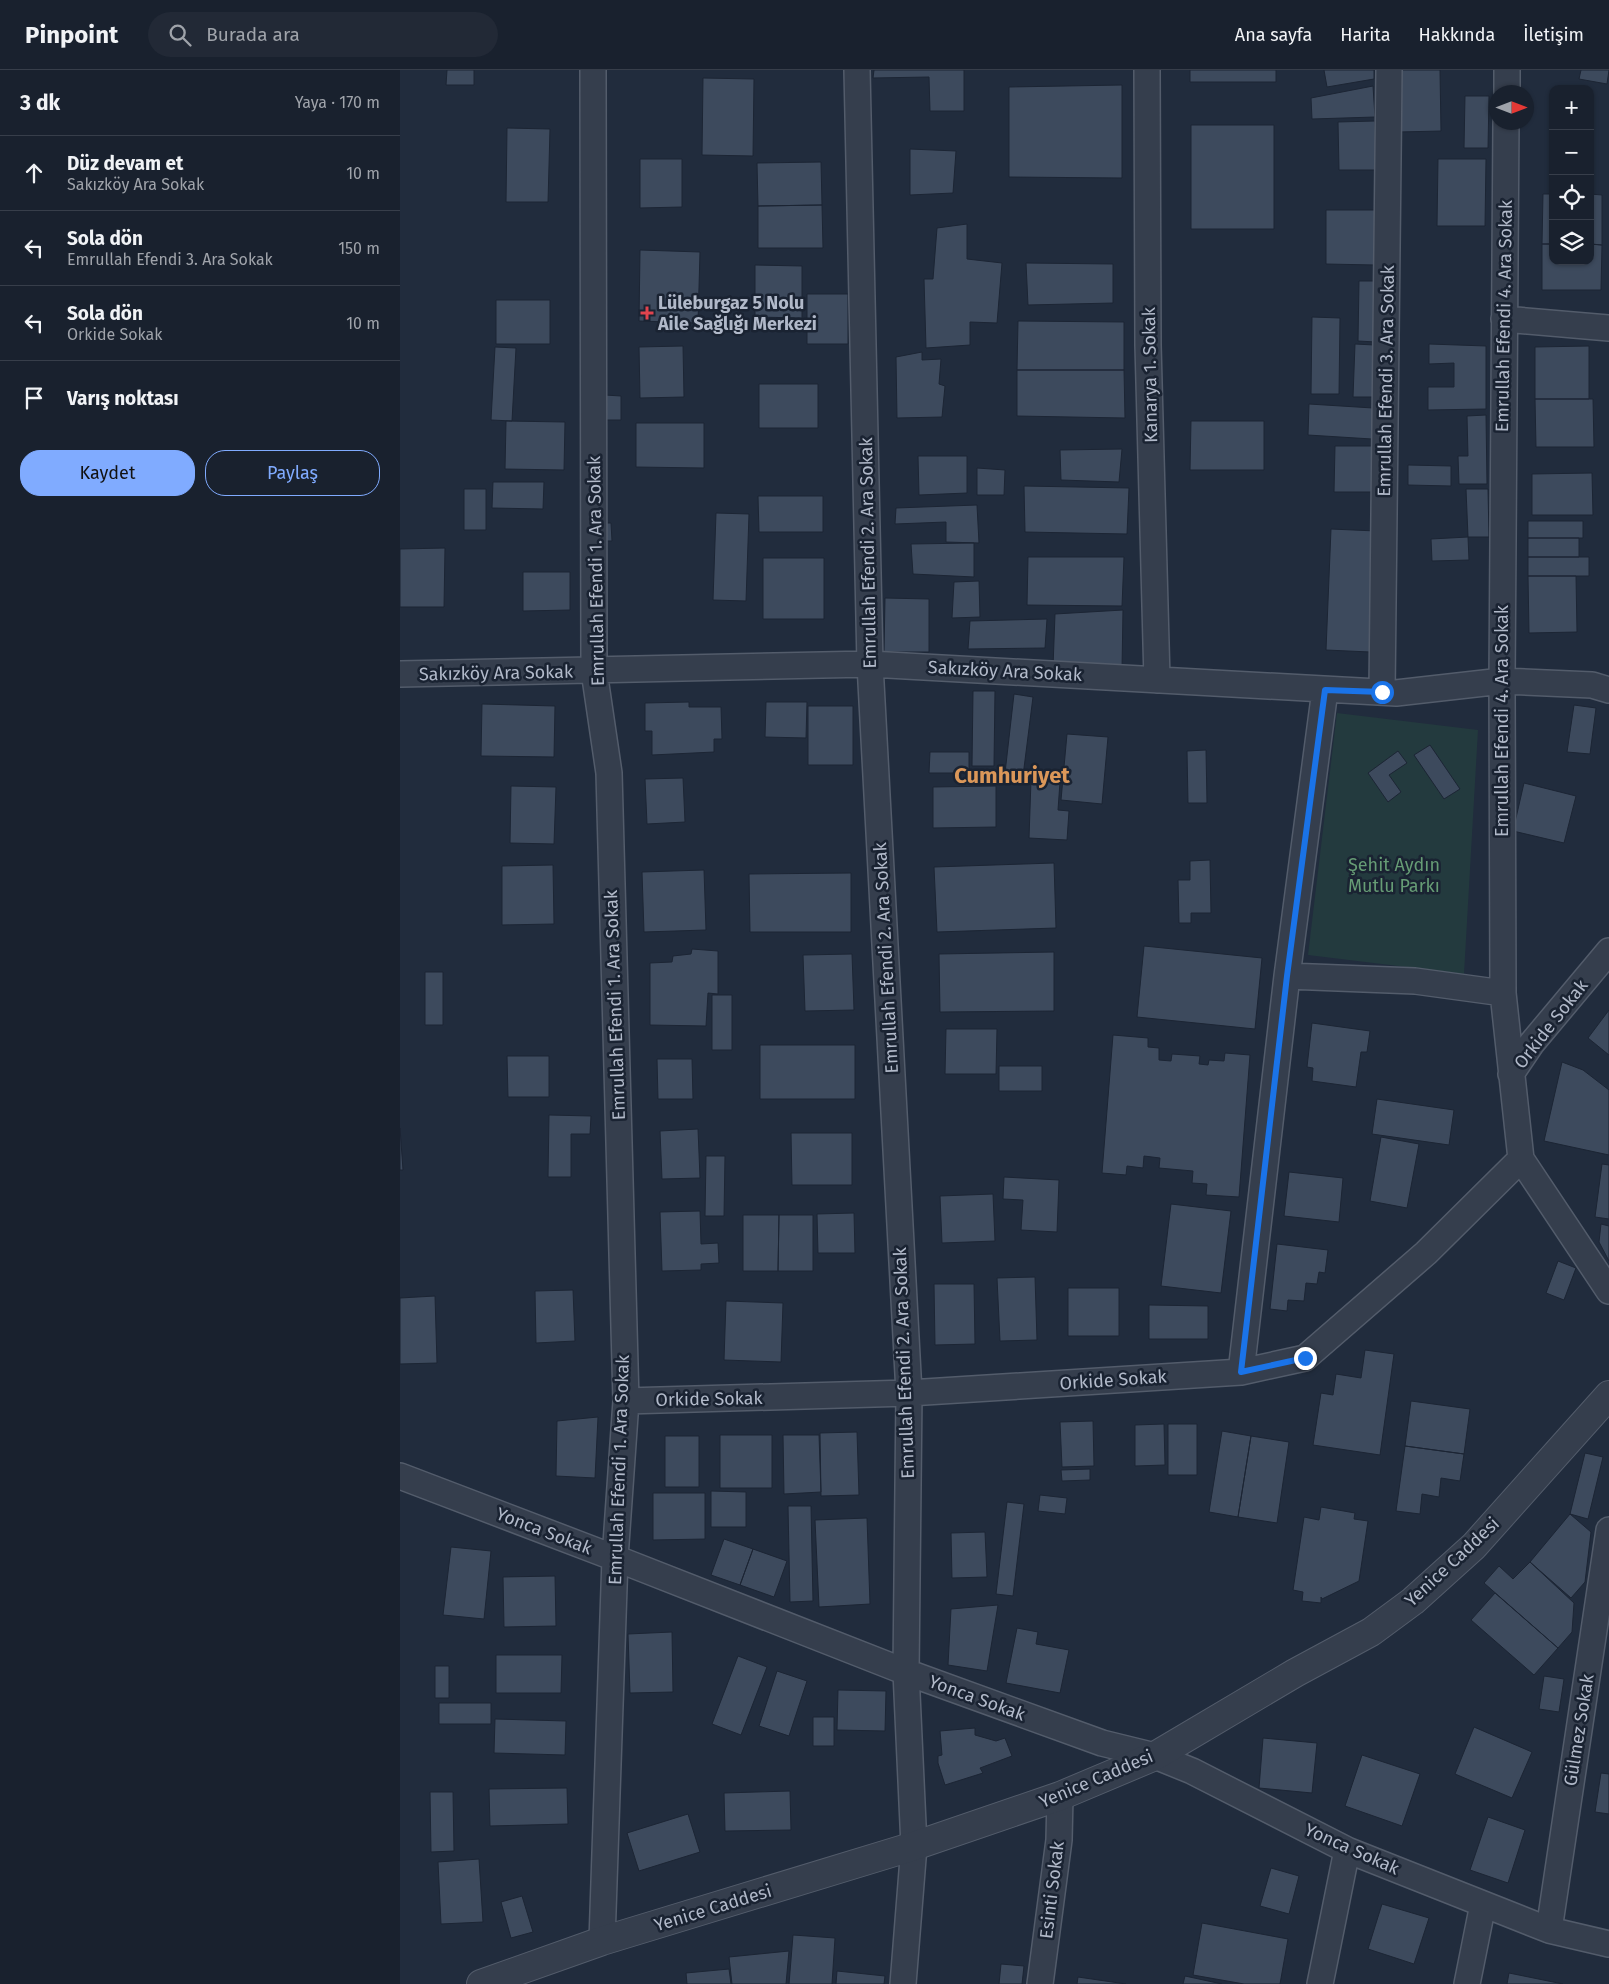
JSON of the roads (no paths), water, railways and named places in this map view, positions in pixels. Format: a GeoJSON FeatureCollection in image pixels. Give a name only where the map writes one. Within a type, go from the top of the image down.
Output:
{"type":"FeatureCollection","features":[{"type":"Feature","properties":{"kind":"street","name":"Emrullah Efendi 1. Ara Sokak"},"geometry":{"type":"LineString","coordinates":[[594,70],[594,671],[609,773],[626,1401],[615,1558],[602,1941]]}},
{"type":"Feature","properties":{"kind":"street","name":"Emrullah Efendi 2. Ara Sokak"},"geometry":{"type":"LineString","coordinates":[[857,70],[870,664],[909,1393],[906,1672],[914,1846],[903,1984]]}},
{"type":"Feature","properties":{"kind":"street","name":"Kanarya 1. Sokak"},"geometry":{"type":"LineString","coordinates":[[1147,70],[1148,346],[1157,680]]}},
{"type":"Feature","properties":{"kind":"street","name":"Emrullah Efendi 3. Ara Sokak"},"geometry":{"type":"LineString","coordinates":[[1382,692],[1389,70]]}},
{"type":"Feature","properties":{"kind":"street"},"geometry":{"type":"LineString","coordinates":[[1507,70],[1507,85]]}},
{"type":"Feature","properties":{"kind":"street","name":"Emrullah Efendi 4. Ara Sokak"},"geometry":{"type":"LineString","coordinates":[[1506,130],[1502,993],[1521,1159],[1609,1292]]}},
{"type":"Feature","properties":{"kind":"street"},"geometry":{"type":"LineString","coordinates":[[1504,319],[1609,328]]}},
{"type":"Feature","properties":{"kind":"street","name":"Sakızköy Ara Sokak"},"geometry":{"type":"LineString","coordinates":[[400,674],[870,664],[1396,693],[1502,682],[1592,685],[1609,690]]}},
{"type":"Feature","properties":{"kind":"street"},"geometry":{"type":"LineString","coordinates":[[1241,1372],[1287,976],[1325,690]]}},
{"type":"Feature","properties":{"kind":"street","name":"Orkide Sokak"},"geometry":{"type":"LineString","coordinates":[[1511,1074],[1532,1043],[1609,951]]}},
{"type":"Feature","properties":{"kind":"street"},"geometry":{"type":"LineString","coordinates":[[1287,976],[1415,981],[1502,993]]}},
{"type":"Feature","properties":{"kind":"street","name":"Orkide Sokak"},"geometry":{"type":"LineString","coordinates":[[626,1401],[909,1393],[1241,1372],[1305,1358],[1426,1253],[1521,1159]]}},
{"type":"Feature","properties":{"kind":"street","name":"Yenice Caddesi"},"geometry":{"type":"LineString","coordinates":[[481,1984],[602,1941],[914,1846],[1060,1796],[1155,1756],[1295,1673],[1371,1632],[1413,1601],[1474,1546],[1609,1395]]}},
{"type":"Feature","properties":{"kind":"street","name":"Yonca Sokak"},"geometry":{"type":"LineString","coordinates":[[400,1476],[906,1672],[1102,1743],[1155,1756],[1192,1771],[1347,1850],[1549,1930],[1609,1944]]}},
{"type":"Feature","properties":{"kind":"street","name":"Gülmez Sokak"},"geometry":{"type":"LineString","coordinates":[[1549,1930],[1609,1530]]}},
{"type":"Feature","properties":{"kind":"street","name":"Esinti Sokak"},"geometry":{"type":"LineString","coordinates":[[1040,1984],[1059,1840],[1060,1796]]}},
{"type":"Feature","properties":{"kind":"street"},"geometry":{"type":"LineString","coordinates":[[1320,1984],[1347,1850]]}},
{"type":"Feature","properties":{"kind":"street"},"geometry":{"type":"LineString","coordinates":[[1467,1984],[1484,1904]]}},
{"type":"Feature","properties":{"kind":"place","name":"Lüleburgaz 5 Nolu Aile Sağlığı Merkezi"},"geometry":{"type":"Point","coordinates":[647,313]}},
{"type":"Feature","properties":{"kind":"district","name":"Cumhuriyet"},"geometry":{"type":"Point","coordinates":[1012,775]}},
{"type":"Feature","properties":{"kind":"park label","name":"Şehit Aydın Mutlu Parkı"},"geometry":{"type":"Point","coordinates":[1394,875]}}]}
